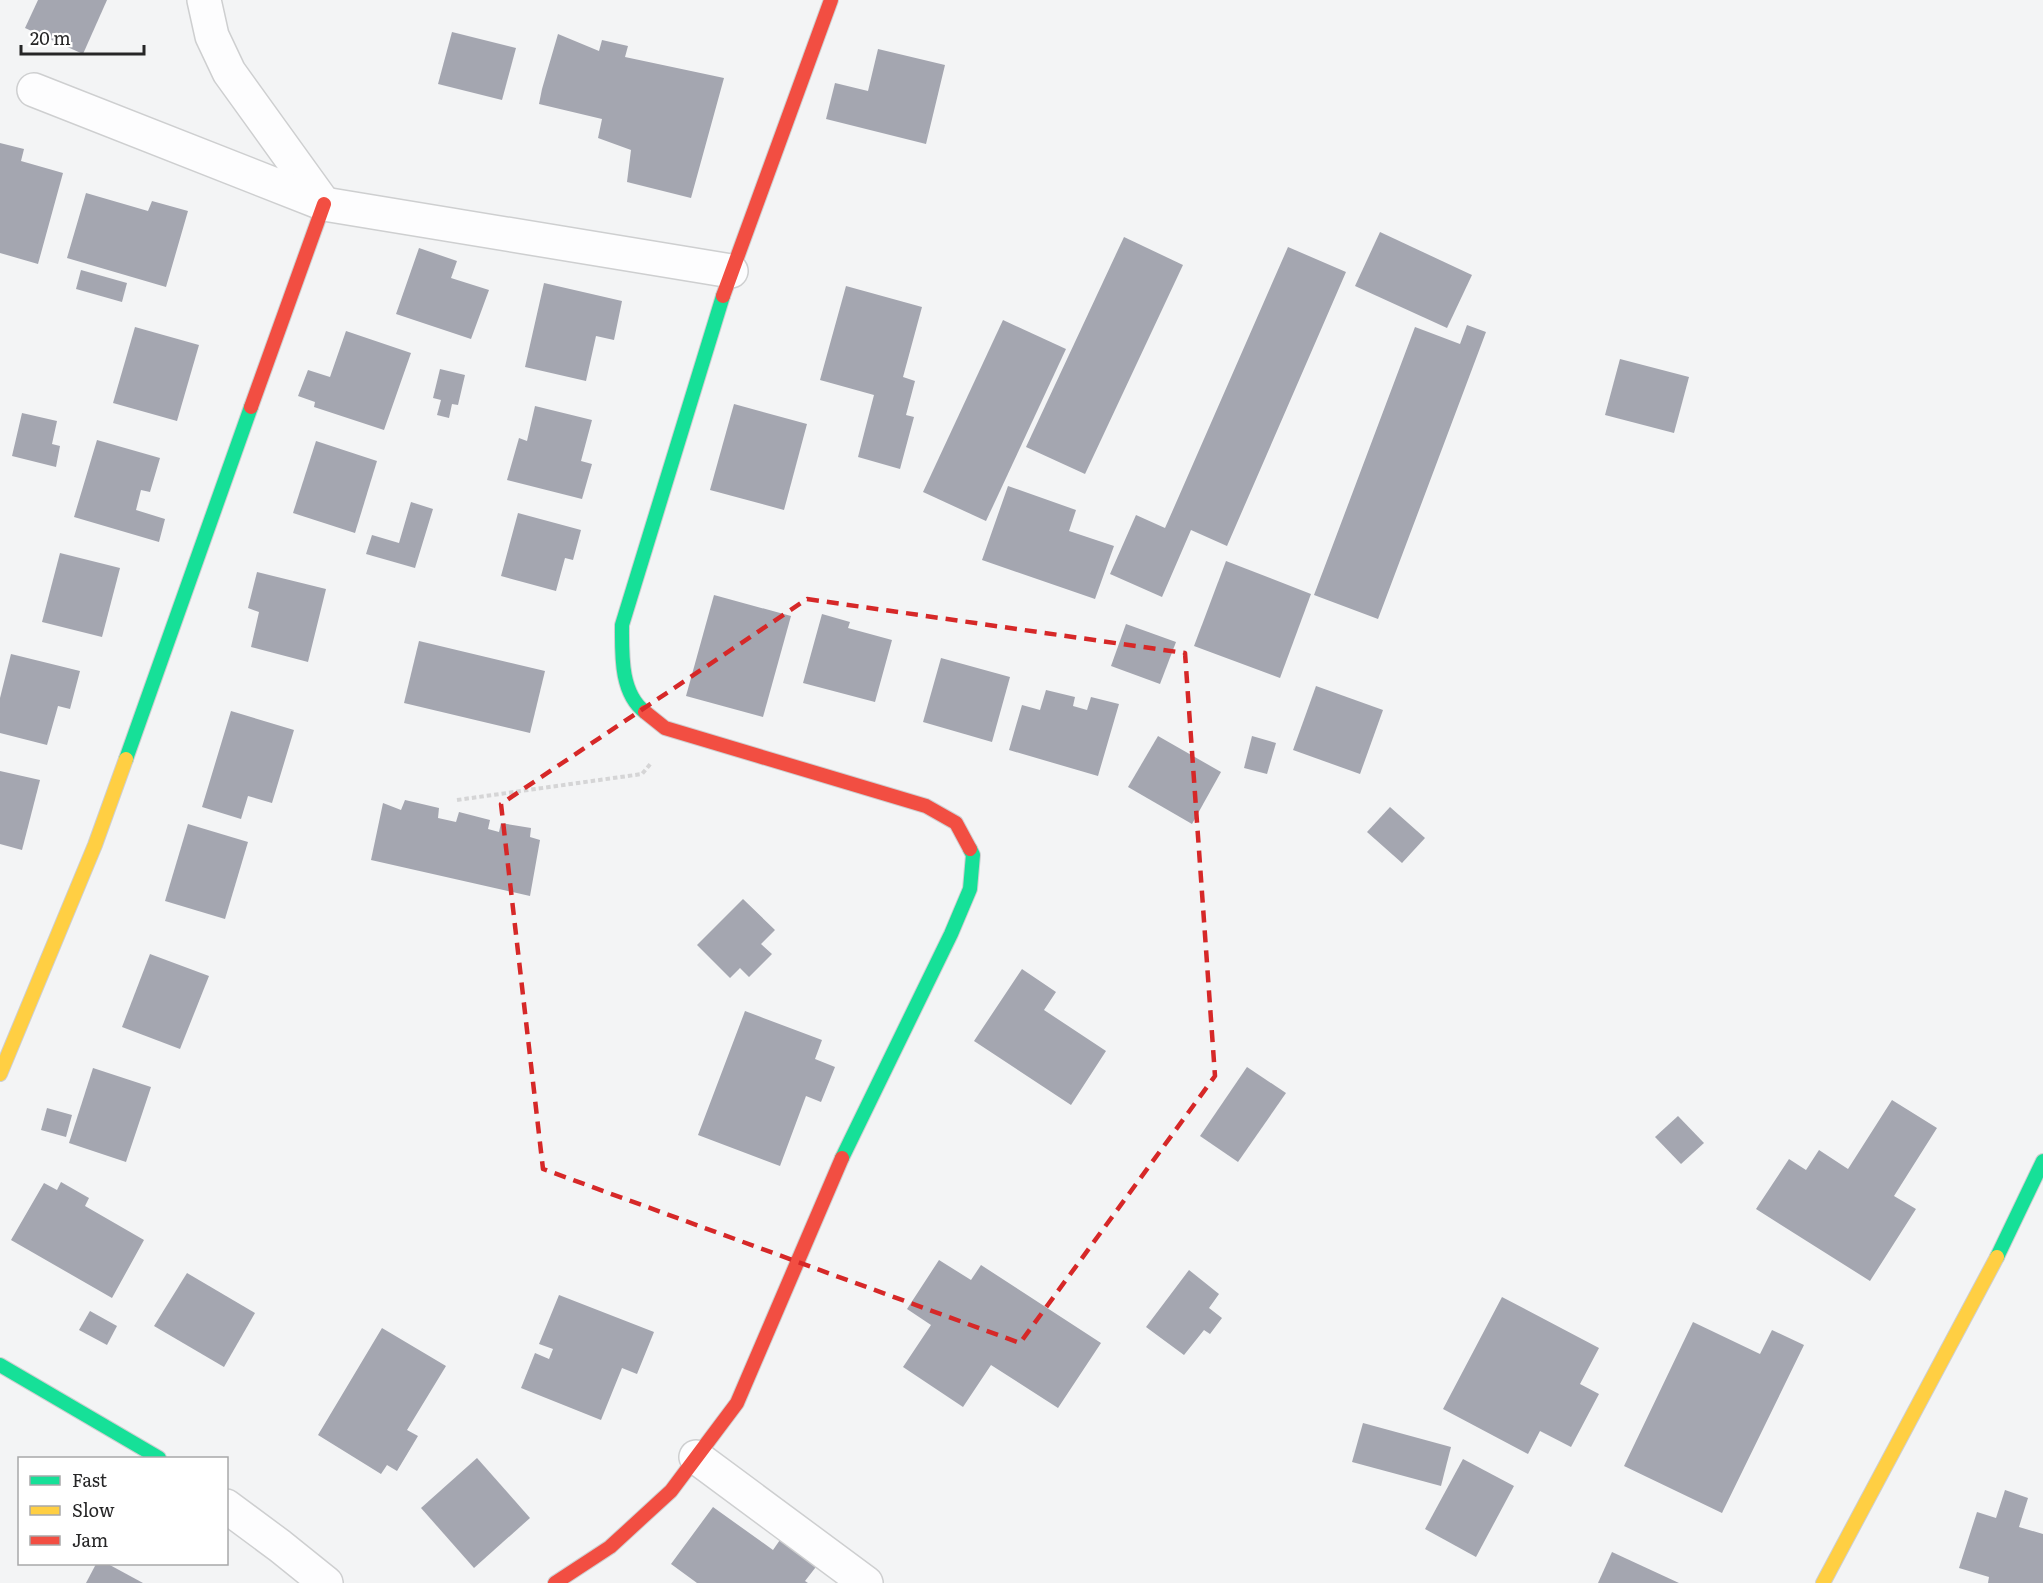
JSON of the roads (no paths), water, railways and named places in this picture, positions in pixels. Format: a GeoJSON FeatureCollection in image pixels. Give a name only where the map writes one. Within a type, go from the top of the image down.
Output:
{"type":"FeatureCollection","features":[{"type":"Feature","properties":{"kind":"street"},"geometry":{"type":"LineString","coordinates":[[204,0],[212,36],[229,72],[324,204]]}},
{"type":"Feature","properties":{"kind":"street"},"geometry":{"type":"LineString","coordinates":[[555,1583],[610,1547],[671,1491],[737,1403],[852,1136],[970,889],[973,855],[956,823],[926,806],[665,728],[634,704],[622,664],[622,625],[731,271],[831,0]]}},
{"type":"Feature","properties":{"kind":"street"},"geometry":{"type":"LineString","coordinates":[[34,90],[324,204],[731,271]]}},
{"type":"Feature","properties":{"kind":"street"},"geometry":{"type":"LineString","coordinates":[[0,1074],[95,845],[324,204]]}},
{"type":"Feature","properties":{"kind":"street"},"geometry":{"type":"LineString","coordinates":[[1823,1583],[1991,1270],[2043,1161]]}},
{"type":"Feature","properties":{"kind":"street"},"geometry":{"type":"LineString","coordinates":[[0,1365],[157,1457]]}},
{"type":"Feature","properties":{"kind":"street"},"geometry":{"type":"LineString","coordinates":[[696,1457],[866,1583]]}},
{"type":"Feature","properties":{"kind":"street"},"geometry":{"type":"LineString","coordinates":[[228,1507],[280,1545],[326,1583]]}}]}
